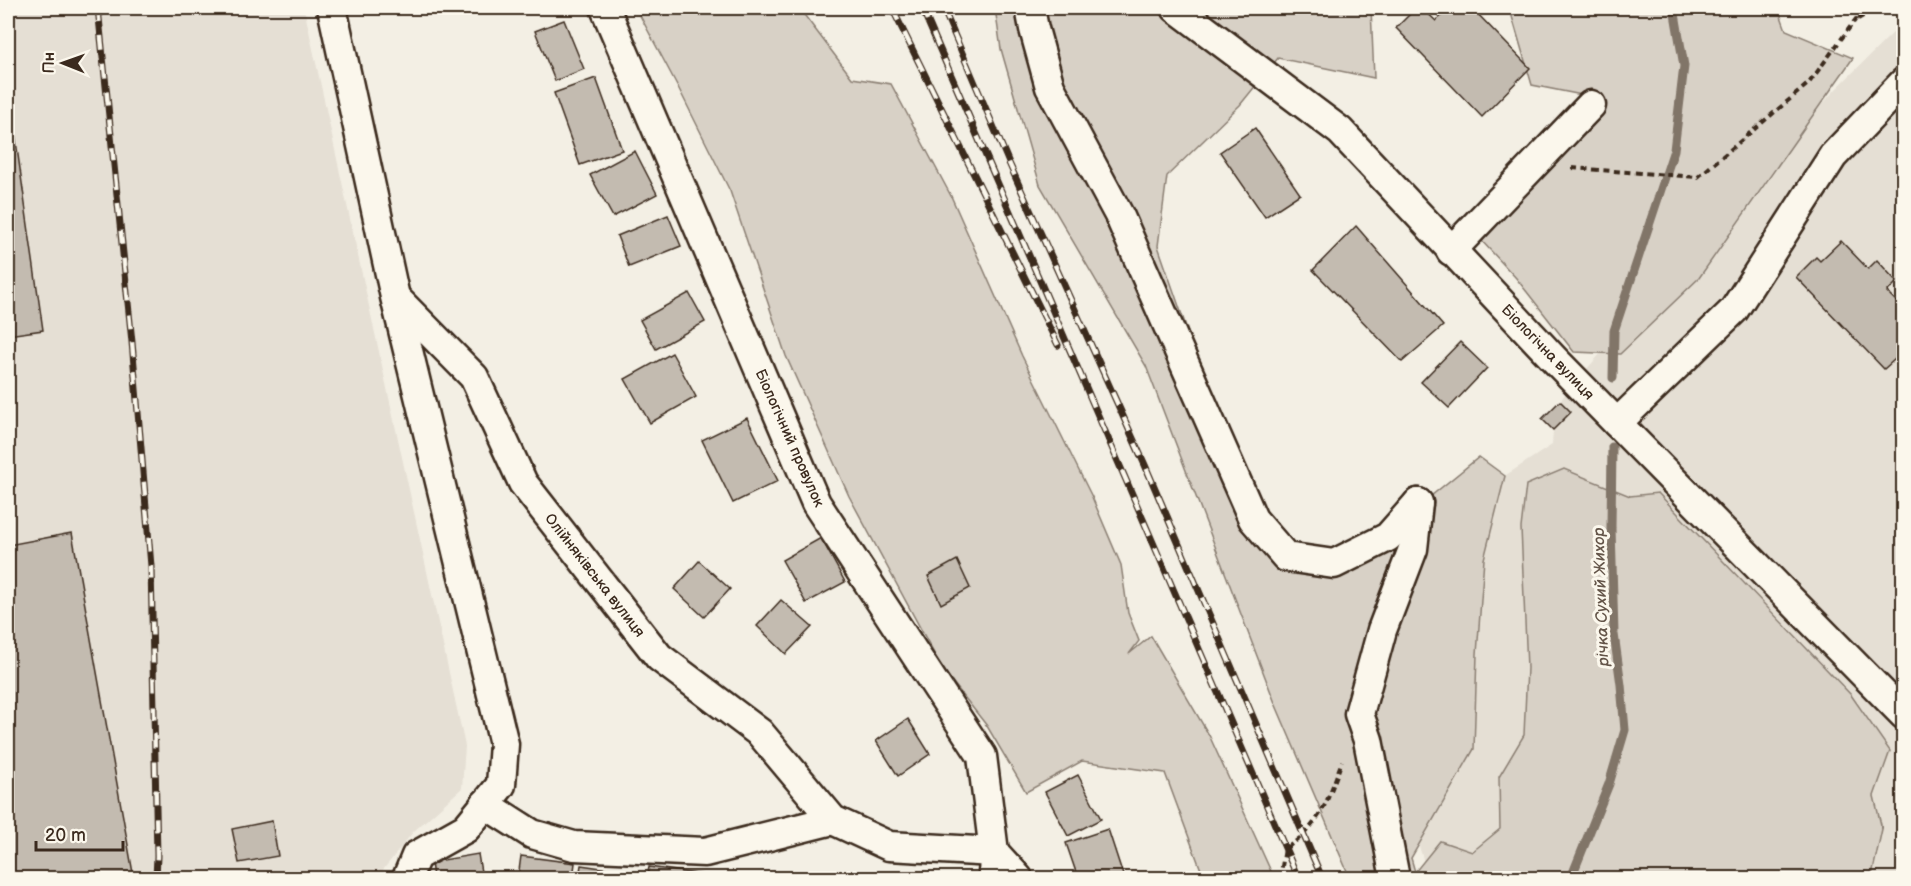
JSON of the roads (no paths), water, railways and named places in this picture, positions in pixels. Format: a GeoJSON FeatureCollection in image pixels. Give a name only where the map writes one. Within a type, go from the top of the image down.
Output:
{"type":"FeatureCollection","features":[{"type":"Feature","properties":{"kind":"street"},"geometry":{"type":"LineString","coordinates":[[332,8],[395,297],[504,744],[501,784],[466,828],[416,856],[407,879]]}},
{"type":"Feature","properties":{"kind":"street","name":"Біологічний провулок"},"geometry":{"type":"LineString","coordinates":[[605,8],[816,503],[982,756],[993,865]]}},
{"type":"Feature","properties":{"kind":"street"},"geometry":{"type":"LineString","coordinates":[[1030,8],[1050,87],[1120,217],[1253,519],[1286,557],[1334,564],[1388,537],[1418,503],[1413,549],[1382,630],[1359,714],[1368,740],[1395,879]]}},
{"type":"Feature","properties":{"kind":"street","name":"Біологічна вулиця"},"geometry":{"type":"LineString","coordinates":[[1176,8],[1340,131],[1555,360],[1904,715]]}},
{"type":"Feature","properties":{"kind":"street"},"geometry":{"type":"LineString","coordinates":[[1617,423],[1734,310],[1833,156],[1904,82]]}},
{"type":"Feature","properties":{"kind":"street"},"geometry":{"type":"LineString","coordinates":[[1451,251],[1591,105]]}},
{"type":"Feature","properties":{"kind":"street","name":"Олійняківська вулиця"},"geometry":{"type":"LineString","coordinates":[[395,297],[474,377],[523,483],[659,657],[760,733],[832,820],[889,846],[993,865]]}},
{"type":"Feature","properties":{"kind":"street"},"geometry":{"type":"LineString","coordinates":[[485,804],[532,834],[574,846],[705,852],[832,820]]}},
{"type":"Feature","properties":{"kind":"street"},"geometry":{"type":"LineString","coordinates":[[993,865],[1018,879]]}},
{"type":"Feature","properties":{"kind":"waterway","name":"річка Сухий Жихор"},"geometry":{"type":"LineString","coordinates":[[1613,378],[1614,331],[1674,150],[1684,66],[1674,8]]}},
{"type":"Feature","properties":{"kind":"waterway","name":"річка Сухий Жихор"},"geometry":{"type":"LineString","coordinates":[[1571,878],[1609,784],[1625,730],[1614,634],[1611,528],[1612,447]]}},
{"type":"Feature","properties":{"kind":"railway"},"geometry":{"type":"LineString","coordinates":[[98,8],[132,342],[151,566],[156,878]]}},
{"type":"Feature","properties":{"kind":"railway"},"geometry":{"type":"LineString","coordinates":[[892,8],[1058,345]]}},
{"type":"Feature","properties":{"kind":"railway"},"geometry":{"type":"LineString","coordinates":[[922,8],[1298,878]]}},
{"type":"Feature","properties":{"kind":"railway"},"geometry":{"type":"LineString","coordinates":[[943,8],[1009,163],[1145,465],[1322,878]]}}]}
